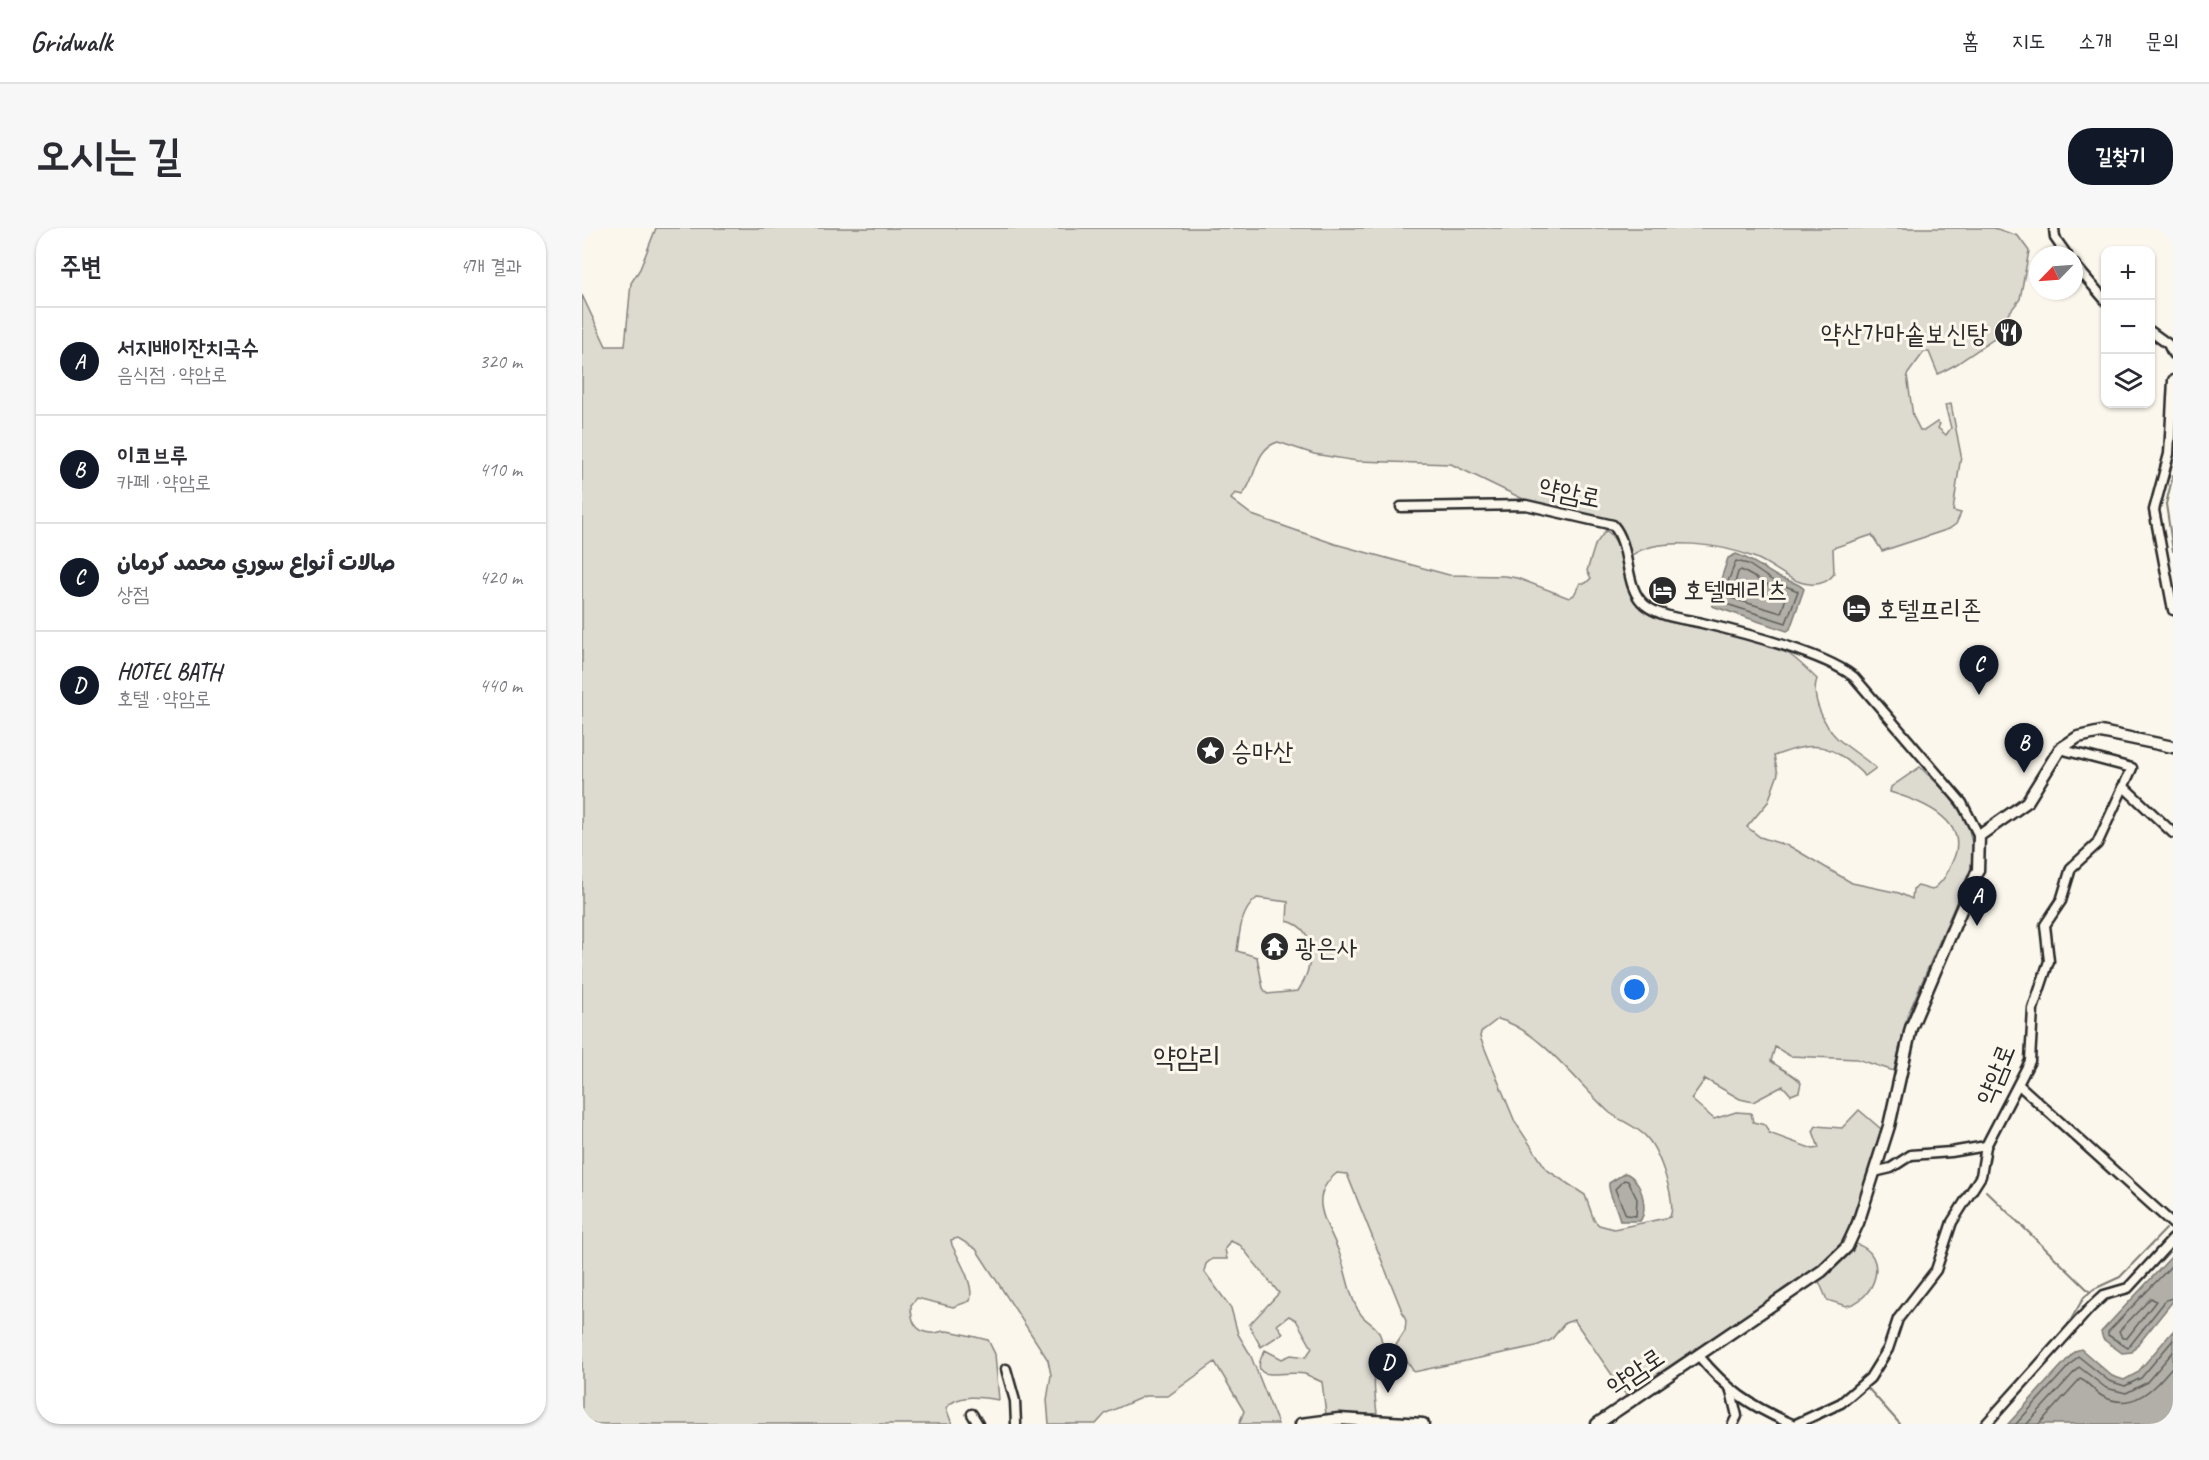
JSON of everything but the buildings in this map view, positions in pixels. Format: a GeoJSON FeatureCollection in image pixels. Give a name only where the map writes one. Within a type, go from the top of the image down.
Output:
{"type":"FeatureCollection","features":[{"type":"Feature","properties":{"kind":"street"},"geometry":{"type":"LineString","coordinates":[[2054,228],[2055,238],[2061,246]]}},
{"type":"Feature","properties":{"kind":"street"},"geometry":{"type":"LineString","coordinates":[[2083,274],[2105,300]]}},
{"type":"Feature","properties":{"kind":"street"},"geometry":{"type":"LineString","coordinates":[[2155,334],[2168,344],[2173,354]]}},
{"type":"Feature","properties":{"kind":"street"},"geometry":{"type":"LineString","coordinates":[[2173,380],[2169,454],[2154,510],[2173,610]]}},
{"type":"Feature","properties":{"kind":"street","name":"약암로"},"geometry":{"type":"LineString","coordinates":[[1401,507],[1526,505],[1613,525],[1623,544],[1637,595],[1651,609],[1749,635],[1840,666],[1854,677],[1962,803],[1979,836],[1978,870],[1911,1028],[1889,1126],[1851,1239],[1839,1257],[1597,1424]]}},
{"type":"Feature","properties":{"kind":"street"},"geometry":{"type":"LineString","coordinates":[[1979,836],[2027,802],[2060,749],[2078,737],[2101,732],[2173,747]]}},
{"type":"Feature","properties":{"kind":"street","name":"약암로"},"geometry":{"type":"LineString","coordinates":[[1698,1355],[1731,1391],[1765,1413],[1794,1424],[1841,1403],[1861,1388],[1876,1370],[1888,1349],[1898,1319],[1936,1270],[1952,1222],[1981,1176],[1986,1146],[2030,1061],[2033,1009],[2049,961],[2045,925],[2061,901],[2071,868],[2097,844],[2132,768],[2060,749]]}},
{"type":"Feature","properties":{"kind":"street"},"geometry":{"type":"LineString","coordinates":[[2123,786],[2173,833]]}},
{"type":"Feature","properties":{"kind":"street"},"geometry":{"type":"LineString","coordinates":[[2019,1085],[2173,1224]]}},
{"type":"Feature","properties":{"kind":"street"},"geometry":{"type":"LineString","coordinates":[[1874,1172],[1891,1168],[1911,1155],[1986,1146]]}},
{"type":"Feature","properties":{"kind":"street"},"geometry":{"type":"LineString","coordinates":[[1986,1424],[2090,1308],[2104,1295],[2128,1288],[2173,1239]]}},
{"type":"Feature","properties":{"kind":"street"},"geometry":{"type":"LineString","coordinates":[[1006,1369],[1015,1401],[1016,1424]]}},
{"type":"Feature","properties":{"kind":"street"},"geometry":{"type":"LineString","coordinates":[[1731,1391],[1737,1416],[1733,1424]]}},
{"type":"Feature","properties":{"kind":"street"},"geometry":{"type":"LineString","coordinates":[[972,1414],[978,1424]]}},
{"type":"Feature","properties":{"kind":"street"},"geometry":{"type":"LineString","coordinates":[[1301,1424],[1339,1419],[1423,1424]]}},
{"type":"Feature","properties":{"kind":"shaded area"},"geometry":{"type":"Polygon","coordinates":[[[656,228],[1994,228],[2018,236],[2029,251],[2020,299],[1996,330],[1994,339],[1938,374],[1929,352],[1924,352],[1907,375],[1913,416],[1920,430],[1925,430],[1937,422],[1940,424],[1938,428],[1946,435],[1951,428],[1945,405],[1951,404],[1961,455],[1953,511],[1961,513],[1956,524],[1949,529],[1882,551],[1872,535],[1833,548],[1834,574],[1824,582],[1803,583],[1756,558],[1711,546],[1659,545],[1632,555],[1617,522],[1523,499],[1451,464],[1357,461],[1314,454],[1278,442],[1264,451],[1247,489],[1242,495],[1235,493],[1231,499],[1252,515],[1335,544],[1449,575],[1517,578],[1569,598],[1574,595],[1580,583],[1586,583],[1591,578],[1587,571],[1595,545],[1606,530],[1614,538],[1619,548],[1631,593],[1636,603],[1644,611],[1676,624],[1730,635],[1782,650],[1817,679],[1815,686],[1817,703],[1828,727],[1838,739],[1876,768],[1865,776],[1833,751],[1813,746],[1774,756],[1778,774],[1768,802],[1747,827],[1760,837],[1791,847],[1852,883],[1899,893],[1912,899],[1913,889],[1918,886],[1932,890],[1940,883],[1953,860],[1957,846],[1955,834],[1949,823],[1928,807],[1890,792],[1891,787],[1920,767],[1947,793],[1967,821],[1973,847],[1971,868],[1907,1017],[1894,1071],[1857,1059],[1790,1056],[1775,1047],[1771,1061],[1801,1083],[1799,1092],[1791,1095],[1783,1086],[1753,1102],[1740,1099],[1705,1079],[1691,1099],[1714,1119],[1736,1112],[1751,1113],[1753,1122],[1765,1125],[1769,1133],[1813,1149],[1819,1148],[1813,1131],[1816,1126],[1842,1128],[1859,1110],[1881,1129],[1857,1210],[1843,1240],[1835,1251],[1799,1280],[1626,1395],[1574,1320],[1565,1323],[1551,1340],[1536,1346],[1414,1372],[1396,1345],[1405,1331],[1406,1321],[1347,1174],[1337,1173],[1327,1183],[1322,1193],[1322,1212],[1340,1255],[1355,1304],[1359,1312],[1377,1329],[1380,1335],[1383,1357],[1376,1370],[1374,1384],[1377,1414],[1326,1414],[1322,1382],[1305,1374],[1263,1373],[1260,1369],[1260,1361],[1265,1350],[1282,1359],[1291,1355],[1306,1357],[1312,1348],[1296,1320],[1289,1316],[1277,1325],[1283,1333],[1261,1347],[1249,1325],[1279,1293],[1240,1245],[1230,1241],[1225,1249],[1227,1259],[1212,1259],[1206,1264],[1204,1271],[1231,1308],[1238,1334],[1250,1354],[1278,1424],[1239,1424],[1244,1411],[1215,1362],[1168,1396],[1145,1396],[1106,1413],[1096,1424],[1049,1424],[1047,1400],[1051,1375],[1048,1360],[976,1249],[958,1238],[951,1240],[968,1280],[970,1301],[953,1307],[917,1298],[911,1305],[913,1320],[917,1327],[925,1332],[961,1333],[988,1340],[995,1354],[999,1400],[971,1397],[951,1403],[946,1408],[952,1424],[582,1424],[582,295],[606,346],[625,346],[631,283],[640,269],[656,228]],[[1257,898],[1247,909],[1240,929],[1237,951],[1257,957],[1263,988],[1267,994],[1298,991],[1310,962],[1309,941],[1305,933],[1298,926],[1287,921],[1288,902],[1257,898]],[[1498,1019],[1481,1032],[1480,1037],[1515,1122],[1547,1170],[1585,1195],[1594,1220],[1599,1225],[1614,1229],[1670,1217],[1671,1200],[1666,1177],[1648,1139],[1610,1113],[1558,1059],[1528,1034],[1498,1019]]]}},
{"type":"Feature","properties":{"kind":"shaded area"},"geometry":{"type":"Polygon","coordinates":[[[1856,1244],[1867,1249],[1873,1257],[1876,1266],[1871,1286],[1865,1295],[1846,1306],[1827,1300],[1818,1279],[1856,1244]]]}},
{"type":"Feature","properties":{"kind":"water"},"geometry":{"type":"Polygon","coordinates":[[[1736,554],[1804,589],[1790,629],[1787,631],[1712,606],[1728,558],[1736,554]]]}},
{"type":"Feature","properties":{"kind":"water"},"geometry":{"type":"Polygon","coordinates":[[[1625,1173],[1635,1180],[1642,1194],[1644,1209],[1640,1221],[1620,1221],[1611,1196],[1609,1183],[1625,1173]]]}},
{"type":"Feature","properties":{"kind":"water"},"geometry":{"type":"Polygon","coordinates":[[[2173,1255],[2173,1301],[2132,1352],[2122,1353],[2103,1339],[2101,1332],[2173,1255]]]}},
{"type":"Feature","properties":{"kind":"water"},"geometry":{"type":"Polygon","coordinates":[[[2173,1331],[2173,1424],[2008,1424],[2075,1351],[2081,1349],[2112,1376],[2124,1380],[2137,1373],[2173,1331]]]}},
{"type":"Feature","properties":{"kind":"waterway"},"geometry":{"type":"LineString","coordinates":[[2173,475],[2166,504],[2173,551]]}},
{"type":"Feature","properties":{"kind":"waterway"},"geometry":{"type":"LineString","coordinates":[[1986,1191],[2089,1291]]}},
{"type":"Feature","properties":{"kind":"waterway"},"geometry":{"type":"LineString","coordinates":[[2065,1330],[2084,1297],[2094,1289],[2120,1277],[2166,1229]]}},
{"type":"Feature","properties":{"kind":"waterway"},"geometry":{"type":"LineString","coordinates":[[1867,1387],[1900,1424]]}},
{"type":"Feature","properties":{"kind":"waterway"},"geometry":{"type":"LineString","coordinates":[[1979,1424],[1994,1410]]}},
{"type":"Feature","properties":{"kind":"place","name":"약산가마솥보신탕"},"geometry":{"type":"Point","coordinates":[2009,333]}},
{"type":"Feature","properties":{"kind":"place","name":"호텔메리츠"},"geometry":{"type":"Point","coordinates":[1662,590]}},
{"type":"Feature","properties":{"kind":"place","name":"호텔프리존"},"geometry":{"type":"Point","coordinates":[1856,609]}},
{"type":"Feature","properties":{"kind":"place","name":"صالات أنواع سوري محمد كرمان"},"geometry":{"type":"Point","coordinates":[1979,695]}},
{"type":"Feature","properties":{"kind":"place","name":"승마산"},"geometry":{"type":"Point","coordinates":[1210,751]}},
{"type":"Feature","properties":{"kind":"place","name":"이코브루"},"geometry":{"type":"Point","coordinates":[2024,773]}},
{"type":"Feature","properties":{"kind":"place","name":"서지배이잔치국수"},"geometry":{"type":"Point","coordinates":[1977,926]}},
{"type":"Feature","properties":{"kind":"place","name":"광은사"},"geometry":{"type":"Point","coordinates":[1274,947]}},
{"type":"Feature","properties":{"kind":"place","name":"HOTEL BATH"},"geometry":{"type":"Point","coordinates":[1388,1393]}},
{"type":"Feature","properties":{"kind":"district","name":"약암리"},"geometry":{"type":"Point","coordinates":[1187,1056]}}]}
